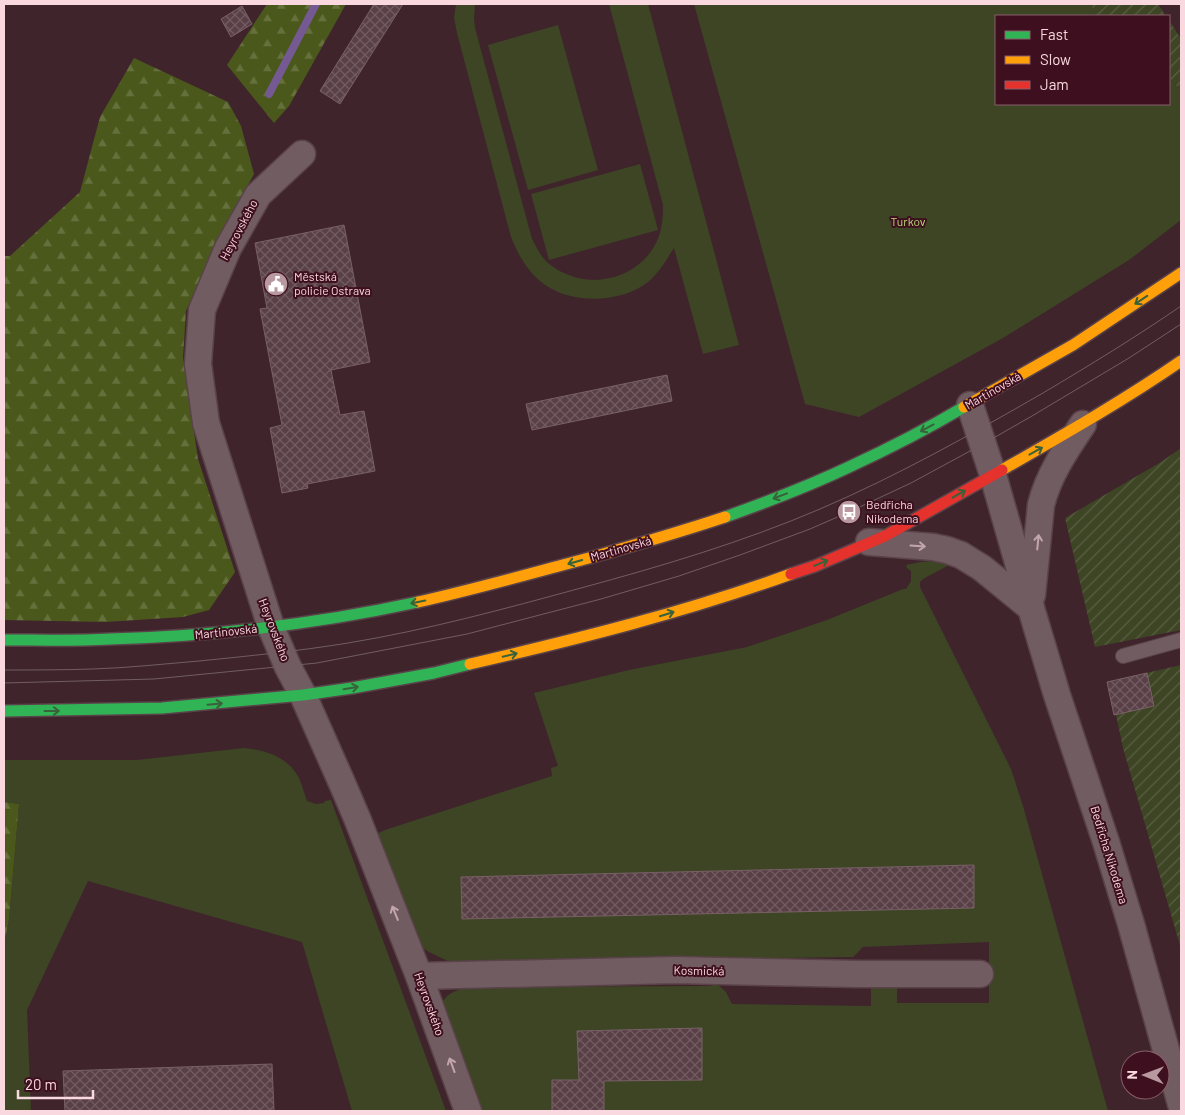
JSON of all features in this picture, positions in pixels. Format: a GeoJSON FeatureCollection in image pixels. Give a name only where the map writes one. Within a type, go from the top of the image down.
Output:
{"type":"FeatureCollection","features":[{"type":"Feature","properties":{"kind":"street","name":"Heyrovského"},"geometry":{"type":"LineString","coordinates":[[302,154],[258,195],[228,248],[202,310],[198,364],[206,423],[271,627],[357,818],[419,976],[468,1111]]}},
{"type":"Feature","properties":{"kind":"street","name":"Martinovská"},"geometry":{"type":"LineString","coordinates":[[4,640],[139,638],[205,634],[313,622],[454,594],[569,564],[675,532],[774,499],[826,478],[889,448],[970,405],[1081,341],[1181,273]]}},
{"type":"Feature","properties":{"kind":"street"},"geometry":{"type":"LineString","coordinates":[[4,711],[162,708],[302,695],[352,688],[434,673],[655,618],[770,582],[885,536],[1083,424],[1142,388],[1181,360]]}},
{"type":"Feature","properties":{"kind":"street","name":"Bedřicha Nikodema"},"geometry":{"type":"LineString","coordinates":[[970,405],[993,475],[1069,732],[1131,924],[1181,1104]]}},
{"type":"Feature","properties":{"kind":"street","name":"Bedřicha Nikodema"},"geometry":{"type":"LineString","coordinates":[[1031,608],[1041,505],[1044,492],[1067,448],[1083,424]]}},
{"type":"Feature","properties":{"kind":"street"},"geometry":{"type":"LineString","coordinates":[[869,542],[933,547],[961,555],[972,561],[1031,608]]}},
{"type":"Feature","properties":{"kind":"street","name":"Kosmická"},"geometry":{"type":"LineString","coordinates":[[419,976],[675,970],[858,974],[980,974]]}},
{"type":"Feature","properties":{"kind":"lane"},"geometry":{"type":"LineString","coordinates":[[1123,656],[1181,640]]}},
{"type":"Feature","properties":{"kind":"green space"},"geometry":{"type":"Polygon","coordinates":[[[267,4],[346,4],[289,106],[274,123],[227,65],[267,4]]]}},
{"type":"Feature","properties":{"kind":"green space"},"geometry":{"type":"Polygon","coordinates":[[[456,4],[475,4],[475,28],[532,239],[542,257],[554,268],[574,277],[598,280],[621,275],[641,262],[656,243],[662,224],[663,205],[609,4],[648,4],[739,345],[703,354],[674,248],[648,282],[636,289],[609,298],[579,298],[565,294],[552,289],[540,281],[531,271],[511,237],[457,33],[454,18],[456,4]]]}},
{"type":"Feature","properties":{"kind":"green space","name":"Turkov"},"geometry":{"type":"Polygon","coordinates":[[[694,4],[1091,4],[1095,15],[995,15],[995,105],[1170,105],[1170,78],[1181,91],[1181,220],[1129,260],[1003,338],[859,417],[805,404],[694,4]]]}},
{"type":"Feature","properties":{"kind":"green space"},"geometry":{"type":"Polygon","coordinates":[[[1091,4],[1158,4],[1165,15],[1095,15],[1091,4]]]}},
{"type":"Feature","properties":{"kind":"green space"},"geometry":{"type":"Polygon","coordinates":[[[1170,22],[1181,39],[1181,91],[1170,78],[1170,22]]]}},
{"type":"Feature","properties":{"kind":"green space"},"geometry":{"type":"Polygon","coordinates":[[[558,25],[598,170],[528,190],[488,45],[558,25]]]}},
{"type":"Feature","properties":{"kind":"green space"},"geometry":{"type":"Polygon","coordinates":[[[134,58],[228,102],[241,126],[254,174],[216,244],[186,311],[183,358],[198,459],[235,572],[209,610],[183,617],[105,622],[4,620],[4,256],[10,256],[80,192],[100,117],[134,58]]]}},
{"type":"Feature","properties":{"kind":"green space"},"geometry":{"type":"Polygon","coordinates":[[[640,164],[658,230],[549,260],[531,194],[640,164]]]}},
{"type":"Feature","properties":{"kind":"green space"},"geometry":{"type":"Polygon","coordinates":[[[1181,448],[1181,630],[1095,647],[1065,518],[1161,462],[1181,448]]]}},
{"type":"Feature","properties":{"kind":"green space"},"geometry":{"type":"Polygon","coordinates":[[[933,561],[951,564],[923,579],[920,582],[920,587],[1011,769],[1108,1111],[472,1111],[439,1009],[450,994],[468,987],[709,986],[717,984],[726,992],[732,1004],[871,1006],[871,987],[897,987],[897,1003],[989,1003],[989,942],[863,947],[853,957],[450,962],[421,947],[373,847],[378,833],[388,829],[552,776],[551,768],[558,766],[534,693],[629,670],[747,647],[827,620],[906,589],[911,581],[911,571],[906,565],[933,561]]]}},
{"type":"Feature","properties":{"kind":"green space"},"geometry":{"type":"Polygon","coordinates":[[[1181,665],[1181,949],[1123,748],[1107,682],[1181,665]]]}},
{"type":"Feature","properties":{"kind":"green space"},"geometry":{"type":"Polygon","coordinates":[[[244,748],[268,753],[289,765],[299,778],[307,801],[316,804],[331,800],[446,1111],[352,1111],[302,942],[88,881],[27,1010],[31,1111],[4,1111],[4,946],[9,919],[19,804],[4,802],[4,760],[137,760],[244,748]]]}},
{"type":"Feature","properties":{"kind":"green space"},"geometry":{"type":"Polygon","coordinates":[[[4,802],[19,804],[9,919],[4,946],[4,802]]]}},
{"type":"Feature","properties":{"kind":"building"},"geometry":{"type":"Polygon","coordinates":[[[374,4],[403,4],[340,104],[320,91],[374,4]]]}},
{"type":"Feature","properties":{"kind":"building"},"geometry":{"type":"Polygon","coordinates":[[[242,6],[252,24],[231,37],[221,19],[242,6]]]}},
{"type":"Feature","properties":{"kind":"building"},"geometry":{"type":"Polygon","coordinates":[[[344,225],[370,362],[331,370],[340,415],[364,411],[375,471],[307,484],[308,488],[282,493],[270,428],[282,425],[260,309],[267,308],[255,243],[344,225]]]}},
{"type":"Feature","properties":{"kind":"building"},"geometry":{"type":"Polygon","coordinates":[[[667,375],[672,401],[532,430],[526,404],[667,375]]]}},
{"type":"Feature","properties":{"kind":"building"},"geometry":{"type":"Polygon","coordinates":[[[1147,673],[1154,706],[1114,715],[1107,682],[1147,673]]]}},
{"type":"Feature","properties":{"kind":"building"},"geometry":{"type":"Polygon","coordinates":[[[974,865],[974,908],[462,919],[461,877],[974,865]]]}},
{"type":"Feature","properties":{"kind":"building"},"geometry":{"type":"Polygon","coordinates":[[[702,1028],[702,1080],[604,1081],[604,1111],[552,1111],[552,1080],[579,1080],[577,1031],[702,1028]]]}},
{"type":"Feature","properties":{"kind":"building"},"geometry":{"type":"Polygon","coordinates":[[[272,1064],[274,1111],[65,1111],[63,1071],[272,1064]]]}},
{"type":"Feature","properties":{"kind":"waterway"},"geometry":{"type":"LineString","coordinates":[[269,94],[316,4]]}},
{"type":"Feature","properties":{"kind":"tram line"},"geometry":{"type":"LineString","coordinates":[[4,670],[132,667],[255,655],[348,643],[407,632],[523,604],[672,562],[732,543],[791,521],[905,469],[1043,393],[1113,351],[1181,306]]}},
{"type":"Feature","properties":{"kind":"tram line"},"geometry":{"type":"LineString","coordinates":[[4,683],[154,679],[317,663],[467,634],[601,599],[679,576],[810,529],[911,483],[1032,416],[1129,358],[1181,324]]}},
{"type":"Feature","properties":{"kind":"traffic: fast"},"geometry":{"type":"LineString","coordinates":[[725,517],[788,494],[834,474],[964,407]]}},
{"type":"Feature","properties":{"kind":"traffic: fast"},"geometry":{"type":"LineString","coordinates":[[4,640],[97,640],[227,632],[304,623],[418,602]]}},
{"type":"Feature","properties":{"kind":"traffic: fast"},"geometry":{"type":"LineString","coordinates":[[4,711],[162,708],[303,695],[434,673],[470,664]]}},
{"type":"Feature","properties":{"kind":"traffic: slow"},"geometry":{"type":"LineString","coordinates":[[964,407],[1073,345],[1181,273]]}},
{"type":"Feature","properties":{"kind":"traffic: slow"},"geometry":{"type":"LineString","coordinates":[[1002,470],[1115,404],[1181,361]]}},
{"type":"Feature","properties":{"kind":"traffic: slow"},"geometry":{"type":"LineString","coordinates":[[418,602],[589,558],[725,517]]}},
{"type":"Feature","properties":{"kind":"traffic: slow"},"geometry":{"type":"LineString","coordinates":[[470,664],[632,624],[712,601],[791,574]]}},
{"type":"Feature","properties":{"kind":"traffic: jam"},"geometry":{"type":"LineString","coordinates":[[791,574],[815,566],[885,536],[1002,470]]}},
{"type":"Feature","properties":{"kind":"place","name":"Městská policie Ostrava"},"geometry":{"type":"Point","coordinates":[276,284]}},
{"type":"Feature","properties":{"kind":"place","name":"Bedřicha Nikodema"},"geometry":{"type":"Point","coordinates":[849,512]}}]}
